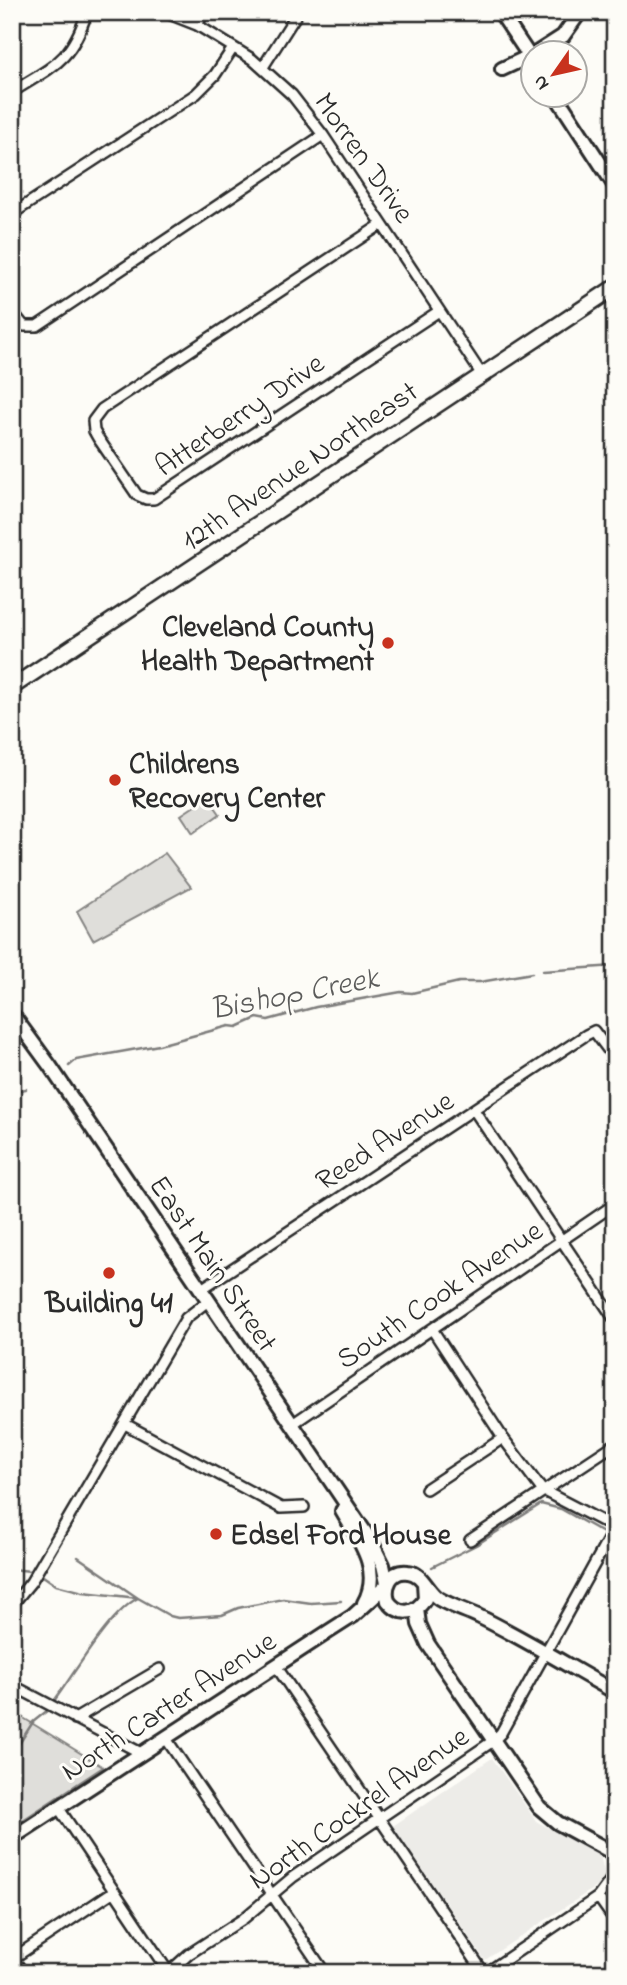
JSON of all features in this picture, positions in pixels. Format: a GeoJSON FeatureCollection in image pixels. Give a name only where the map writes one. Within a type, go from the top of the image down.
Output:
{"type":"FeatureCollection","features":[{"type":"Feature","properties":{"kind":"main road","name":"12th Avenue Northeast"},"geometry":{"type":"LineString","coordinates":[[12,687],[615,287]]}},
{"type":"Feature","properties":{"kind":"street"},"geometry":{"type":"LineString","coordinates":[[12,92],[71,51],[87,12]]}},
{"type":"Feature","properties":{"kind":"street","name":"Morren Drive"},"geometry":{"type":"LineString","coordinates":[[164,12],[197,25],[263,67],[292,95],[323,135],[482,375]]}},
{"type":"Feature","properties":{"kind":"street"},"geometry":{"type":"LineString","coordinates":[[197,25],[204,12]]}},
{"type":"Feature","properties":{"kind":"street"},"geometry":{"type":"LineString","coordinates":[[263,67],[298,12]]}},
{"type":"Feature","properties":{"kind":"street"},"geometry":{"type":"LineString","coordinates":[[500,12],[520,38]]}},
{"type":"Feature","properties":{"kind":"street"},"geometry":{"type":"LineString","coordinates":[[560,38],[580,12]]}},
{"type":"Feature","properties":{"kind":"street"},"geometry":{"type":"LineString","coordinates":[[12,214],[196,94],[210,82],[233,48]]}},
{"type":"Feature","properties":{"kind":"street"},"geometry":{"type":"LineString","coordinates":[[502,69],[518,62]]}},
{"type":"Feature","properties":{"kind":"street"},"geometry":{"type":"LineString","coordinates":[[564,108],[615,186]]}},
{"type":"Feature","properties":{"kind":"street"},"geometry":{"type":"LineString","coordinates":[[12,311],[24,326],[37,326],[323,135]]}},
{"type":"Feature","properties":{"kind":"street","name":"Atterberry Drive"},"geometry":{"type":"LineString","coordinates":[[382,224],[102,409],[93,421],[98,438],[132,489],[141,498],[154,499],[439,311]]}},
{"type":"Feature","properties":{"kind":"street","name":"East Main Street"},"geometry":{"type":"LineString","coordinates":[[12,1014],[50,1066],[371,1541],[383,1565],[387,1585]]}},
{"type":"Feature","properties":{"kind":"street","name":"Reed Avenue"},"geometry":{"type":"LineString","coordinates":[[12,1605],[31,1582],[186,1318],[204,1296],[574,1042],[594,1031],[615,1059]]}},
{"type":"Feature","properties":{"kind":"street"},"geometry":{"type":"LineString","coordinates":[[474,1110],[615,1320]]}},
{"type":"Feature","properties":{"kind":"street","name":"South Cook Avenue"},"geometry":{"type":"LineString","coordinates":[[291,1424],[615,1204]]}},
{"type":"Feature","properties":{"kind":"street"},"geometry":{"type":"LineString","coordinates":[[432,1329],[503,1438],[542,1490],[614,1529]]}},
{"type":"Feature","properties":{"kind":"street"},"geometry":{"type":"LineString","coordinates":[[125,1424],[281,1508],[304,1507]]}},
{"type":"Feature","properties":{"kind":"street"},"geometry":{"type":"LineString","coordinates":[[426,1489],[503,1438]]}},
{"type":"Feature","properties":{"kind":"street"},"geometry":{"type":"LineString","coordinates":[[470,1539],[615,1444]]}},
{"type":"Feature","properties":{"kind":"street"},"geometry":{"type":"LineString","coordinates":[[314,1458],[369,1561],[370,1588],[357,1612]]}},
{"type":"Feature","properties":{"kind":"street","name":"North Cockrel Avenue"},"geometry":{"type":"LineString","coordinates":[[169,1973],[188,1954],[243,1919],[293,1877],[493,1741],[501,1733],[614,1529]]}},
{"type":"Feature","properties":{"kind":"street","name":"East Main Street"},"geometry":{"type":"LineString","coordinates":[[371,1541],[405,1572]]}},
{"type":"Feature","properties":{"kind":"street"},"geometry":{"type":"LineString","coordinates":[[615,1692],[479,1617],[439,1599],[416,1574],[405,1572],[392,1577],[387,1585],[386,1594],[395,1609],[428,1644],[539,1807],[558,1823],[615,1854]]}},
{"type":"Feature","properties":{"kind":"street"},"geometry":{"type":"LineString","coordinates":[[424,1583],[426,1591],[419,1608],[419,1624],[428,1644]]}},
{"type":"Feature","properties":{"kind":"street","name":"North Carter Avenue"},"geometry":{"type":"LineString","coordinates":[[12,1838],[276,1667],[357,1612],[387,1585]]}},
{"type":"Feature","properties":{"kind":"street","name":"North Carter Avenue"},"geometry":{"type":"LineString","coordinates":[[357,1612],[380,1606],[395,1609]]}},
{"type":"Feature","properties":{"kind":"street"},"geometry":{"type":"LineString","coordinates":[[395,1609],[405,1612],[419,1608],[459,1608]]}},
{"type":"Feature","properties":{"kind":"street"},"geometry":{"type":"LineString","coordinates":[[276,1667],[485,1973],[598,1897],[615,1874]]}},
{"type":"Feature","properties":{"kind":"street"},"geometry":{"type":"LineString","coordinates":[[75,1719],[160,1669]]}},
{"type":"Feature","properties":{"kind":"street"},"geometry":{"type":"LineString","coordinates":[[12,1685],[141,1753]]}},
{"type":"Feature","properties":{"kind":"street"},"geometry":{"type":"LineString","coordinates":[[165,1737],[325,1973]]}},
{"type":"Feature","properties":{"kind":"street"},"geometry":{"type":"LineString","coordinates":[[58,1808],[169,1973]]}},
{"type":"Feature","properties":{"kind":"street"},"geometry":{"type":"LineString","coordinates":[[23,1973],[13,1958],[114,1891]]}},
{"type":"Feature","properties":{"kind":"street"},"geometry":{"type":"LineString","coordinates":[[598,1897],[615,1921]]}},
{"type":"Feature","properties":{"kind":"shaded area"},"geometry":{"type":"Polygon","coordinates":[[[208,797],[220,814],[193,833],[181,815],[208,797]]]}},
{"type":"Feature","properties":{"kind":"shaded area"},"geometry":{"type":"Polygon","coordinates":[[[165,853],[191,887],[93,940],[77,911],[165,853]]]}},
{"type":"Feature","properties":{"kind":"shaded area"},"geometry":{"type":"Polygon","coordinates":[[[12,1711],[103,1767],[12,1827],[12,1711]]]}},
{"type":"Feature","properties":{"kind":"shaded area"},"geometry":{"type":"Polygon","coordinates":[[[492,1758],[536,1821],[600,1856],[605,1875],[600,1884],[485,1960],[393,1826],[492,1758]]]}},
{"type":"Feature","properties":{"kind":"waterway","name":"Bishop Creek"},"geometry":{"type":"LineString","coordinates":[[543,971],[615,966]]}},
{"type":"Feature","properties":{"kind":"waterway","name":"Bishop Creek"},"geometry":{"type":"LineString","coordinates":[[69,1066],[76,1060],[159,1045],[229,1026],[237,1027],[257,1018],[268,1020],[316,1007],[401,992],[412,993],[459,982],[480,982],[532,973]]}},
{"type":"Feature","properties":{"kind":"waterway","name":"Bishop Creek"},"geometry":{"type":"LineString","coordinates":[[12,1091],[26,1089]]}},
{"type":"Feature","properties":{"kind":"waterway"},"geometry":{"type":"LineString","coordinates":[[432,1567],[476,1545],[541,1504],[561,1509],[607,1535]]}},
{"type":"Feature","properties":{"kind":"waterway"},"geometry":{"type":"LineString","coordinates":[[54,1701],[104,1630],[138,1598],[78,1557]]}},
{"type":"Feature","properties":{"kind":"waterway"},"geometry":{"type":"LineString","coordinates":[[12,1569],[30,1571]]}},
{"type":"Feature","properties":{"kind":"waterway"},"geometry":{"type":"LineString","coordinates":[[43,1576],[56,1585],[83,1592],[138,1598],[178,1618],[222,1615],[238,1608],[283,1599],[311,1603],[341,1601]]}},
{"type":"Feature","properties":{"kind":"waterway"},"geometry":{"type":"LineString","coordinates":[[12,1755],[33,1722],[48,1710]]}},
{"type":"Feature","properties":{"kind":"place","name":"Cleveland County Health Department"},"geometry":{"type":"Point","coordinates":[388,643]}},
{"type":"Feature","properties":{"kind":"place","name":"Childrens Recovery Center"},"geometry":{"type":"Point","coordinates":[115,780]}},
{"type":"Feature","properties":{"kind":"place","name":"Building 41"},"geometry":{"type":"Point","coordinates":[109,1273]}},
{"type":"Feature","properties":{"kind":"place","name":"Edsel Ford House"},"geometry":{"type":"Point","coordinates":[216,1534]}}]}
